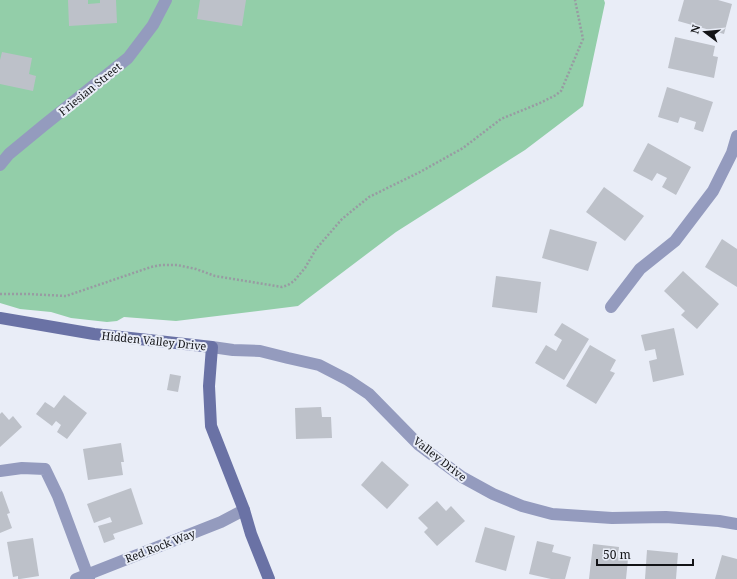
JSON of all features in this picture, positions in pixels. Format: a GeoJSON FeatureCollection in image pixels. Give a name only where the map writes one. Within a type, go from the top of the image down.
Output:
{"type":"FeatureCollection","features":[{"type":"Feature","properties":{"kind":"street","name":"Friesian Street"},"geometry":{"type":"LineString","coordinates":[[0,166],[9,154],[128,58],[153,25],[166,0]]}},
{"type":"Feature","properties":{"kind":"street"},"geometry":{"type":"LineString","coordinates":[[611,307],[640,269],[675,241],[713,191],[732,153],[737,136]]}},
{"type":"Feature","properties":{"kind":"street","name":"Hidden Valley Drive"},"geometry":{"type":"LineString","coordinates":[[0,318],[94,334],[212,347],[209,386],[211,426],[269,579]]}},
{"type":"Feature","properties":{"kind":"street","name":"Valley Drive"},"geometry":{"type":"LineString","coordinates":[[212,347],[233,350],[260,351],[318,365],[348,380],[369,394],[419,445],[462,477],[493,494],[522,506],[552,514],[612,518],[666,517],[719,521],[737,524]]}},
{"type":"Feature","properties":{"kind":"street"},"geometry":{"type":"LineString","coordinates":[[0,471],[22,468],[45,469],[58,496],[84,577]]}},
{"type":"Feature","properties":{"kind":"street","name":"Red Rock Way"},"geometry":{"type":"LineString","coordinates":[[84,577],[221,522],[244,510]]}},
{"type":"Feature","properties":{"kind":"path"},"geometry":{"type":"LineString","coordinates":[[0,294],[66,296],[151,267],[161,265],[177,265],[196,269],[215,276],[282,287],[288,285],[294,281],[305,268],[316,249],[342,219],[369,197],[420,172],[463,148],[500,119],[540,103],[561,91],[583,39],[575,0]]}},
{"type":"Feature","properties":{"kind":"green space"},"geometry":{"type":"Polygon","coordinates":[[[0,0],[604,0],[605,3],[583,106],[525,150],[396,232],[298,306],[176,321],[124,317],[117,321],[107,322],[71,318],[51,312],[20,309],[0,303],[0,0]]]}},
{"type":"Feature","properties":{"kind":"building"},"geometry":{"type":"Polygon","coordinates":[[[68,0],[88,0],[88,4],[100,3],[100,0],[116,0],[117,23],[69,26],[68,0]]]}},
{"type":"Feature","properties":{"kind":"building"},"geometry":{"type":"Polygon","coordinates":[[[200,0],[246,0],[242,26],[197,19],[200,0]]]}},
{"type":"Feature","properties":{"kind":"building"},"geometry":{"type":"Polygon","coordinates":[[[684,0],[718,0],[732,4],[724,34],[678,21],[684,0]]]}},
{"type":"Feature","properties":{"kind":"building"},"geometry":{"type":"Polygon","coordinates":[[[675,37],[715,46],[713,56],[718,57],[714,78],[668,68],[675,37]]]}},
{"type":"Feature","properties":{"kind":"building"},"geometry":{"type":"Polygon","coordinates":[[[2,52],[32,58],[29,74],[36,76],[33,91],[0,84],[0,60],[2,52]]]}},
{"type":"Feature","properties":{"kind":"building"},"geometry":{"type":"Polygon","coordinates":[[[667,87],[713,102],[703,132],[694,129],[696,122],[680,117],[678,123],[658,117],[667,87]]]}},
{"type":"Feature","properties":{"kind":"building"},"geometry":{"type":"Polygon","coordinates":[[[648,143],[691,167],[676,195],[662,187],[667,178],[657,173],[652,181],[633,171],[648,143]]]}},
{"type":"Feature","properties":{"kind":"building"},"geometry":{"type":"Polygon","coordinates":[[[604,187],[644,216],[625,241],[586,212],[604,187]]]}},
{"type":"Feature","properties":{"kind":"building"},"geometry":{"type":"Polygon","coordinates":[[[550,229],[597,242],[588,271],[542,258],[550,229]]]}},
{"type":"Feature","properties":{"kind":"building"},"geometry":{"type":"Polygon","coordinates":[[[722,239],[737,249],[737,287],[705,267],[722,239]]]}},
{"type":"Feature","properties":{"kind":"building"},"geometry":{"type":"Polygon","coordinates":[[[683,271],[719,304],[697,329],[681,315],[685,311],[664,291],[683,271]]]}},
{"type":"Feature","properties":{"kind":"building"},"geometry":{"type":"Polygon","coordinates":[[[496,276],[541,282],[537,313],[492,307],[496,276]]]}},
{"type":"Feature","properties":{"kind":"building"},"geometry":{"type":"Polygon","coordinates":[[[562,323],[589,339],[564,380],[535,363],[546,345],[556,351],[562,340],[554,335],[562,323]]]}},
{"type":"Feature","properties":{"kind":"building"},"geometry":{"type":"Polygon","coordinates":[[[674,328],[684,375],[653,382],[649,361],[657,359],[655,349],[645,351],[641,335],[674,328]]]}},
{"type":"Feature","properties":{"kind":"building"},"geometry":{"type":"Polygon","coordinates":[[[590,345],[616,360],[610,371],[615,373],[596,404],[566,386],[590,345]]]}},
{"type":"Feature","properties":{"kind":"building"},"geometry":{"type":"Polygon","coordinates":[[[170,374],[181,376],[178,392],[167,390],[170,374]]]}},
{"type":"Feature","properties":{"kind":"building"},"geometry":{"type":"Polygon","coordinates":[[[64,395],[87,413],[67,439],[57,432],[61,425],[56,421],[52,426],[36,414],[45,402],[54,408],[64,395]]]}},
{"type":"Feature","properties":{"kind":"building"},"geometry":{"type":"Polygon","coordinates":[[[321,407],[322,417],[331,417],[332,438],[296,439],[295,408],[321,407]]]}},
{"type":"Feature","properties":{"kind":"building"},"geometry":{"type":"Polygon","coordinates":[[[2,412],[9,420],[13,416],[22,427],[0,447],[0,414],[2,412]]]}},
{"type":"Feature","properties":{"kind":"building"},"geometry":{"type":"Polygon","coordinates":[[[121,443],[124,462],[121,462],[123,475],[88,480],[83,449],[121,443]]]}},
{"type":"Feature","properties":{"kind":"building"},"geometry":{"type":"Polygon","coordinates":[[[382,461],[409,485],[387,509],[361,485],[382,461]]]}},
{"type":"Feature","properties":{"kind":"building"},"geometry":{"type":"Polygon","coordinates":[[[131,488],[143,524],[113,534],[115,539],[104,543],[98,526],[112,522],[110,517],[94,523],[87,504],[131,488]]]}},
{"type":"Feature","properties":{"kind":"building"},"geometry":{"type":"Polygon","coordinates":[[[2,491],[10,513],[7,514],[12,528],[0,533],[0,492],[2,491]]]}},
{"type":"Feature","properties":{"kind":"building"},"geometry":{"type":"Polygon","coordinates":[[[437,501],[446,511],[451,506],[465,521],[437,546],[424,532],[428,528],[418,518],[437,501]]]}},
{"type":"Feature","properties":{"kind":"building"},"geometry":{"type":"Polygon","coordinates":[[[485,527],[515,536],[506,571],[475,562],[485,527]]]}},
{"type":"Feature","properties":{"kind":"building"},"geometry":{"type":"Polygon","coordinates":[[[33,538],[39,576],[20,579],[18,579],[18,576],[13,577],[7,542],[33,538]]]}},
{"type":"Feature","properties":{"kind":"building"},"geometry":{"type":"Polygon","coordinates":[[[537,541],[554,545],[552,552],[571,557],[565,579],[551,579],[529,574],[537,541]]]}},
{"type":"Feature","properties":{"kind":"building"},"geometry":{"type":"Polygon","coordinates":[[[593,544],[619,547],[618,557],[628,559],[626,579],[589,579],[593,544]]]}},
{"type":"Feature","properties":{"kind":"building"},"geometry":{"type":"Polygon","coordinates":[[[647,550],[678,553],[676,579],[645,579],[647,550]]]}},
{"type":"Feature","properties":{"kind":"building"},"geometry":{"type":"Polygon","coordinates":[[[722,555],[737,559],[737,579],[715,579],[722,555]]]}}]}
